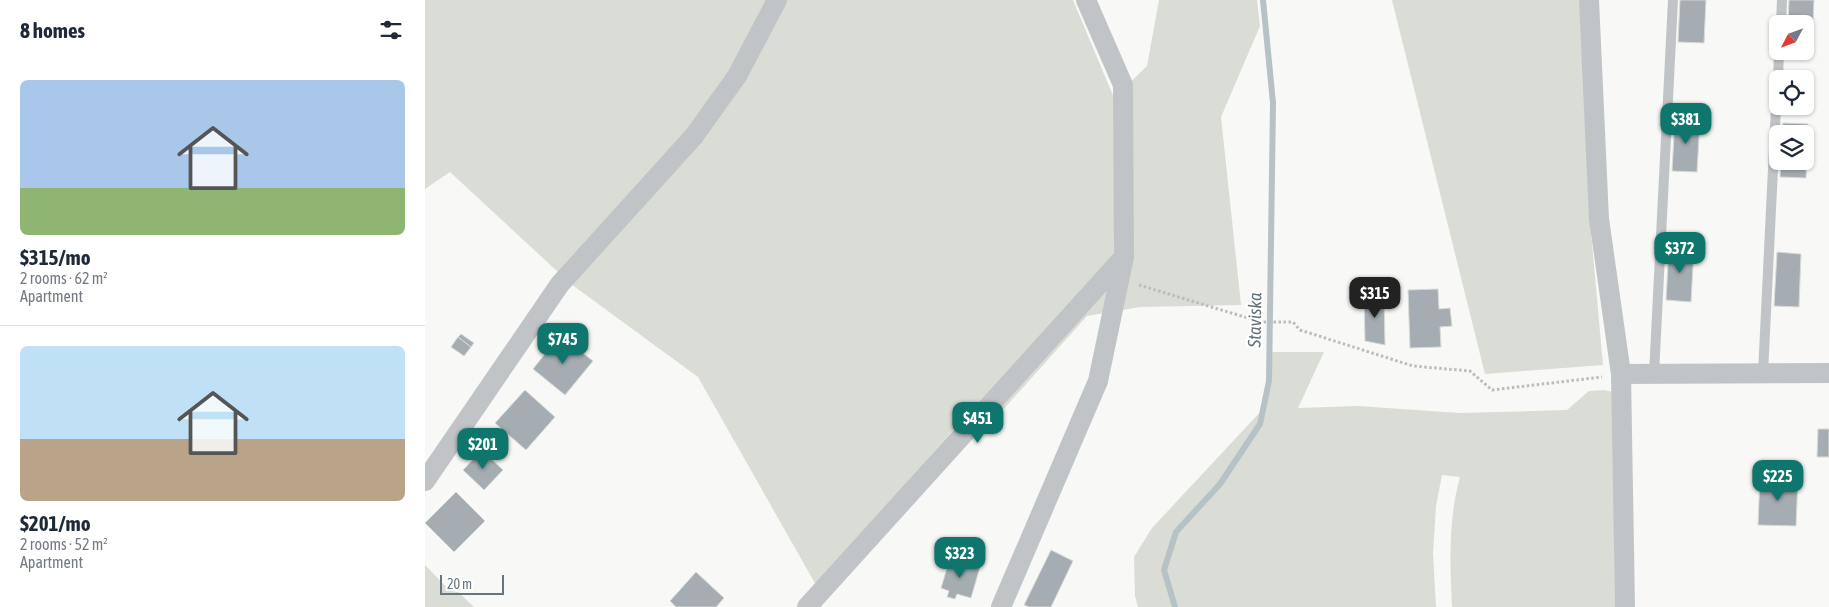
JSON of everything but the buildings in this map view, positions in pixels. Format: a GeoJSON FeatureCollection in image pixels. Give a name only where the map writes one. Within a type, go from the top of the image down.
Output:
{"type":"FeatureCollection","features":[{"type":"Feature","properties":{"kind":"street"},"geometry":{"type":"LineString","coordinates":[[425,481],[560,284],[694,136],[737,76],[777,0]]}},
{"type":"Feature","properties":{"kind":"street"},"geometry":{"type":"LineString","coordinates":[[1001,607],[1098,381],[1123,257],[1123,85],[1086,0]]}},
{"type":"Feature","properties":{"kind":"street"},"geometry":{"type":"LineString","coordinates":[[1589,0],[1599,219],[1621,374],[1625,607]]}},
{"type":"Feature","properties":{"kind":"street"},"geometry":{"type":"LineString","coordinates":[[807,607],[1123,257]]}},
{"type":"Feature","properties":{"kind":"street"},"geometry":{"type":"LineString","coordinates":[[1621,374],[1829,373]]}},
{"type":"Feature","properties":{"kind":"lane"},"geometry":{"type":"LineString","coordinates":[[1653,374],[1673,0]]}},
{"type":"Feature","properties":{"kind":"lane"},"geometry":{"type":"LineString","coordinates":[[1781,15],[1782,0]]}},
{"type":"Feature","properties":{"kind":"lane"},"geometry":{"type":"LineString","coordinates":[[1763,373],[1776,115]]}},
{"type":"Feature","properties":{"kind":"path"},"geometry":{"type":"LineString","coordinates":[[1119,279],[1261,322],[1293,322],[1300,330],[1413,366],[1470,371],[1493,390],[1621,374]]}},
{"type":"Feature","properties":{"kind":"shaded area"},"geometry":{"type":"Polygon","coordinates":[[[425,0],[1073,0],[1114,98],[1147,66],[1159,0],[1257,0],[1260,26],[1221,117],[1241,305],[1140,307],[1087,316],[1001,412],[976,404],[816,585],[698,377],[571,284],[450,172],[425,189],[425,0]]]}},
{"type":"Feature","properties":{"kind":"shaded area"},"geometry":{"type":"Polygon","coordinates":[[[1392,0],[1580,0],[1590,221],[1603,365],[1485,374],[1392,0]]]}},
{"type":"Feature","properties":{"kind":"shaded area"},"geometry":{"type":"Polygon","coordinates":[[[1271,352],[1324,352],[1298,408],[1358,406],[1459,413],[1567,410],[1589,391],[1604,390],[1613,392],[1615,607],[1452,607],[1450,558],[1453,510],[1460,477],[1442,475],[1436,506],[1433,553],[1436,607],[1138,607],[1135,596],[1134,557],[1152,528],[1263,409],[1271,352]]]}},
{"type":"Feature","properties":{"kind":"shaded area"},"geometry":{"type":"Polygon","coordinates":[[[425,565],[450,591],[458,592],[474,607],[425,607],[425,565]]]}},
{"type":"Feature","properties":{"kind":"waterway","name":"Staviska"},"geometry":{"type":"LineString","coordinates":[[1175,607],[1164,570],[1176,532],[1220,484],[1260,424],[1269,381],[1273,103],[1263,0]]}}]}
